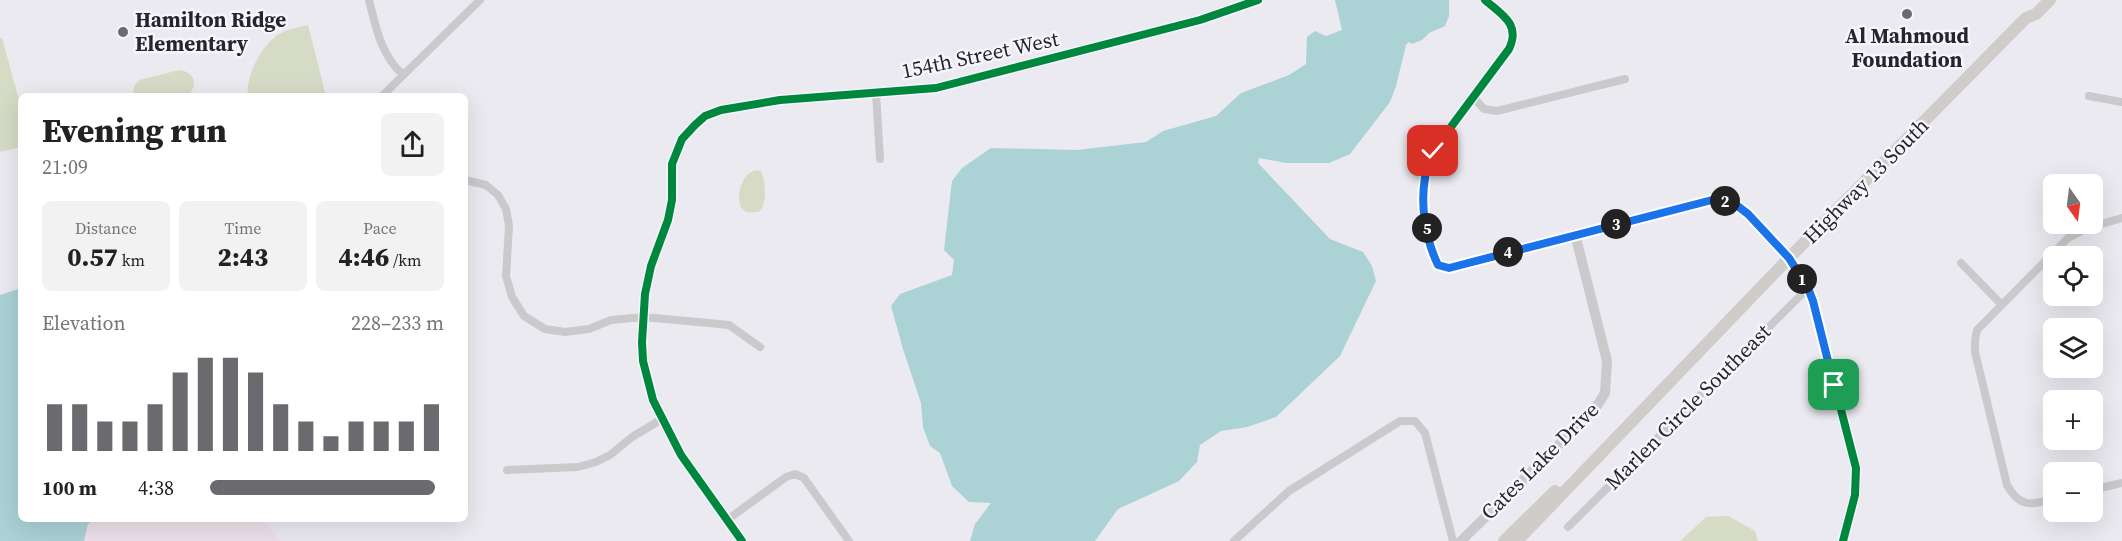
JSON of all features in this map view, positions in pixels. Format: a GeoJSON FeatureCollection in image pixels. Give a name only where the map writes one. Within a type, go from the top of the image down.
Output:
{"type":"FeatureCollection","features":[{"type":"Feature","properties":{"kind":"main road","name":"Highway 13 South"},"geometry":{"type":"LineString","coordinates":[[1517,541],[1789,258],[2026,18],[2038,0]]}},
{"type":"Feature","properties":{"kind":"main road","name":"Highway 13 South"},"geometry":{"type":"LineString","coordinates":[[2026,18],[2036,14],[2050,0]]}},
{"type":"Feature","properties":{"kind":"main road","name":"Highway 13 South"},"geometry":{"type":"LineString","coordinates":[[1503,541],[1565,481],[1606,447]]}},
{"type":"Feature","properties":{"kind":"street"},"geometry":{"type":"LineString","coordinates":[[369,0],[384,50],[392,65],[402,75]]}},
{"type":"Feature","properties":{"kind":"street"},"geometry":{"type":"LineString","coordinates":[[385,93],[480,0]]}},
{"type":"Feature","properties":{"kind":"street","name":"154th Street West"},"geometry":{"type":"LineString","coordinates":[[643,317],[651,266],[668,220],[672,200],[672,164],[682,139],[705,116],[721,110],[780,100],[936,88],[1200,20],[1258,0]]}},
{"type":"Feature","properties":{"kind":"street"},"geometry":{"type":"LineString","coordinates":[[1485,0],[1511,24],[1514,37],[1509,49],[1433,151],[1425,178],[1424,213],[1431,251],[1438,265],[1449,268],[1712,200],[1731,201],[1748,214],[1789,258],[1808,288],[1813,301],[1856,468],[1855,495],[1843,541]]}},
{"type":"Feature","properties":{"kind":"street"},"geometry":{"type":"LineString","coordinates":[[1473,97],[1485,109],[1497,111],[1625,79]]}},
{"type":"Feature","properties":{"kind":"street"},"geometry":{"type":"LineString","coordinates":[[876,93],[880,159]]}},
{"type":"Feature","properties":{"kind":"street"},"geometry":{"type":"LineString","coordinates":[[2089,96],[2122,102]]}},
{"type":"Feature","properties":{"kind":"street"},"geometry":{"type":"LineString","coordinates":[[468,181],[486,185],[498,195],[506,209],[509,226],[506,276],[512,297],[524,316],[545,329],[565,332],[589,329],[611,320],[643,317],[729,325],[760,347]]}},
{"type":"Feature","properties":{"kind":"street"},"geometry":{"type":"LineString","coordinates":[[2043,502],[2031,505],[2019,500],[2007,485],[1975,352],[1977,330],[2068,238],[2087,228],[2122,218]]}},
{"type":"Feature","properties":{"kind":"street","name":"Cates Lake Drive"},"geometry":{"type":"LineString","coordinates":[[1461,541],[1595,409],[1605,393],[1607,361],[1575,234]]}},
{"type":"Feature","properties":{"kind":"street"},"geometry":{"type":"LineString","coordinates":[[1960,263],[2001,304]]}},
{"type":"Feature","properties":{"kind":"street","name":"Marlen Circle Southeast"},"geometry":{"type":"LineString","coordinates":[[1568,527],[1808,288]]}},
{"type":"Feature","properties":{"kind":"street"},"geometry":{"type":"LineString","coordinates":[[643,317],[643,361],[653,400],[681,455],[742,541]]}},
{"type":"Feature","properties":{"kind":"street"},"geometry":{"type":"LineString","coordinates":[[507,470],[578,467],[596,462],[662,419]]}},
{"type":"Feature","properties":{"kind":"street"},"geometry":{"type":"LineString","coordinates":[[1234,541],[1289,491],[1400,421],[1415,421],[1425,433],[1453,541]]}},
{"type":"Feature","properties":{"kind":"street"},"geometry":{"type":"LineString","coordinates":[[727,520],[786,477],[795,474],[804,478],[849,541]]}},
{"type":"Feature","properties":{"kind":"street"},"geometry":{"type":"LineString","coordinates":[[2103,487],[2122,483]]}},
{"type":"Feature","properties":{"kind":"shaded area"},"geometry":{"type":"Polygon","coordinates":[[[66,522],[265,522],[281,541],[0,541],[66,522]]]}},
{"type":"Feature","properties":{"kind":"green space"},"geometry":{"type":"Polygon","coordinates":[[[308,25],[325,93],[248,93],[252,70],[262,52],[274,37],[291,29],[308,25]]]}},
{"type":"Feature","properties":{"kind":"green space"},"geometry":{"type":"Polygon","coordinates":[[[0,38],[2,38],[18,96],[18,148],[0,152],[0,38]]]}},
{"type":"Feature","properties":{"kind":"green space"},"geometry":{"type":"Polygon","coordinates":[[[179,70],[189,73],[194,83],[190,93],[134,93],[134,87],[139,80],[179,70]]]}},
{"type":"Feature","properties":{"kind":"green space"},"geometry":{"type":"Polygon","coordinates":[[[756,170],[761,171],[765,200],[760,211],[749,212],[740,205],[740,190],[746,176],[756,170]]]}},
{"type":"Feature","properties":{"kind":"green space"},"geometry":{"type":"Polygon","coordinates":[[[1728,516],[1755,531],[1758,541],[1680,541],[1706,517],[1728,516]]]}},
{"type":"Feature","properties":{"kind":"water"},"geometry":{"type":"Polygon","coordinates":[[[1335,0],[1449,0],[1449,16],[1445,26],[1429,33],[1422,40],[1412,44],[1409,42],[1406,45],[1390,102],[1350,154],[1329,163],[1286,163],[1259,158],[1258,163],[1330,239],[1363,252],[1372,266],[1376,281],[1340,356],[1276,417],[1247,427],[1221,431],[1200,445],[1197,462],[1179,481],[1118,509],[1095,541],[970,541],[975,524],[991,503],[969,502],[952,486],[940,453],[930,446],[923,427],[921,403],[891,306],[900,294],[952,275],[954,260],[944,250],[952,181],[962,168],[991,148],[1077,150],[1146,142],[1163,131],[1216,116],[1241,93],[1289,75],[1306,64],[1307,37],[1315,31],[1326,36],[1342,30],[1335,0]]]}},
{"type":"Feature","properties":{"kind":"water"},"geometry":{"type":"Polygon","coordinates":[[[18,289],[18,522],[91,522],[88,524],[84,541],[0,541],[0,295],[18,289]]]}},
{"type":"Feature","properties":{"kind":"cycle path"},"geometry":{"type":"LineString","coordinates":[[742,541],[681,455],[653,400],[643,361],[645,294],[651,266],[668,220],[672,200],[672,164],[682,139],[695,125],[705,116],[721,110],[780,100],[936,88],[1200,20],[1258,0]]}},
{"type":"Feature","properties":{"kind":"cycle path"},"geometry":{"type":"LineString","coordinates":[[1485,0],[1508,21],[1513,33],[1512,40],[1509,49],[1433,151],[1425,178],[1424,213],[1431,251],[1438,265],[1449,268],[1712,200],[1731,201],[1748,214],[1789,258],[1808,288],[1813,301],[1856,468],[1855,495],[1843,541]]}},
{"type":"Feature","properties":{"kind":"place","name":"Al Mahmoud Foundation"},"geometry":{"type":"Point","coordinates":[1907,14]}},
{"type":"Feature","properties":{"kind":"place","name":"Hamilton Ridge Elementary"},"geometry":{"type":"Point","coordinates":[123,32]}},
{"type":"Feature","properties":{"kind":"route"},"geometry":{"type":"LineString","coordinates":[[1433,151],[1425,178],[1424,213],[1431,251],[1438,265],[1449,268],[1712,200],[1731,201],[1748,214],[1789,258],[1808,288],[1834,385]]}}]}
